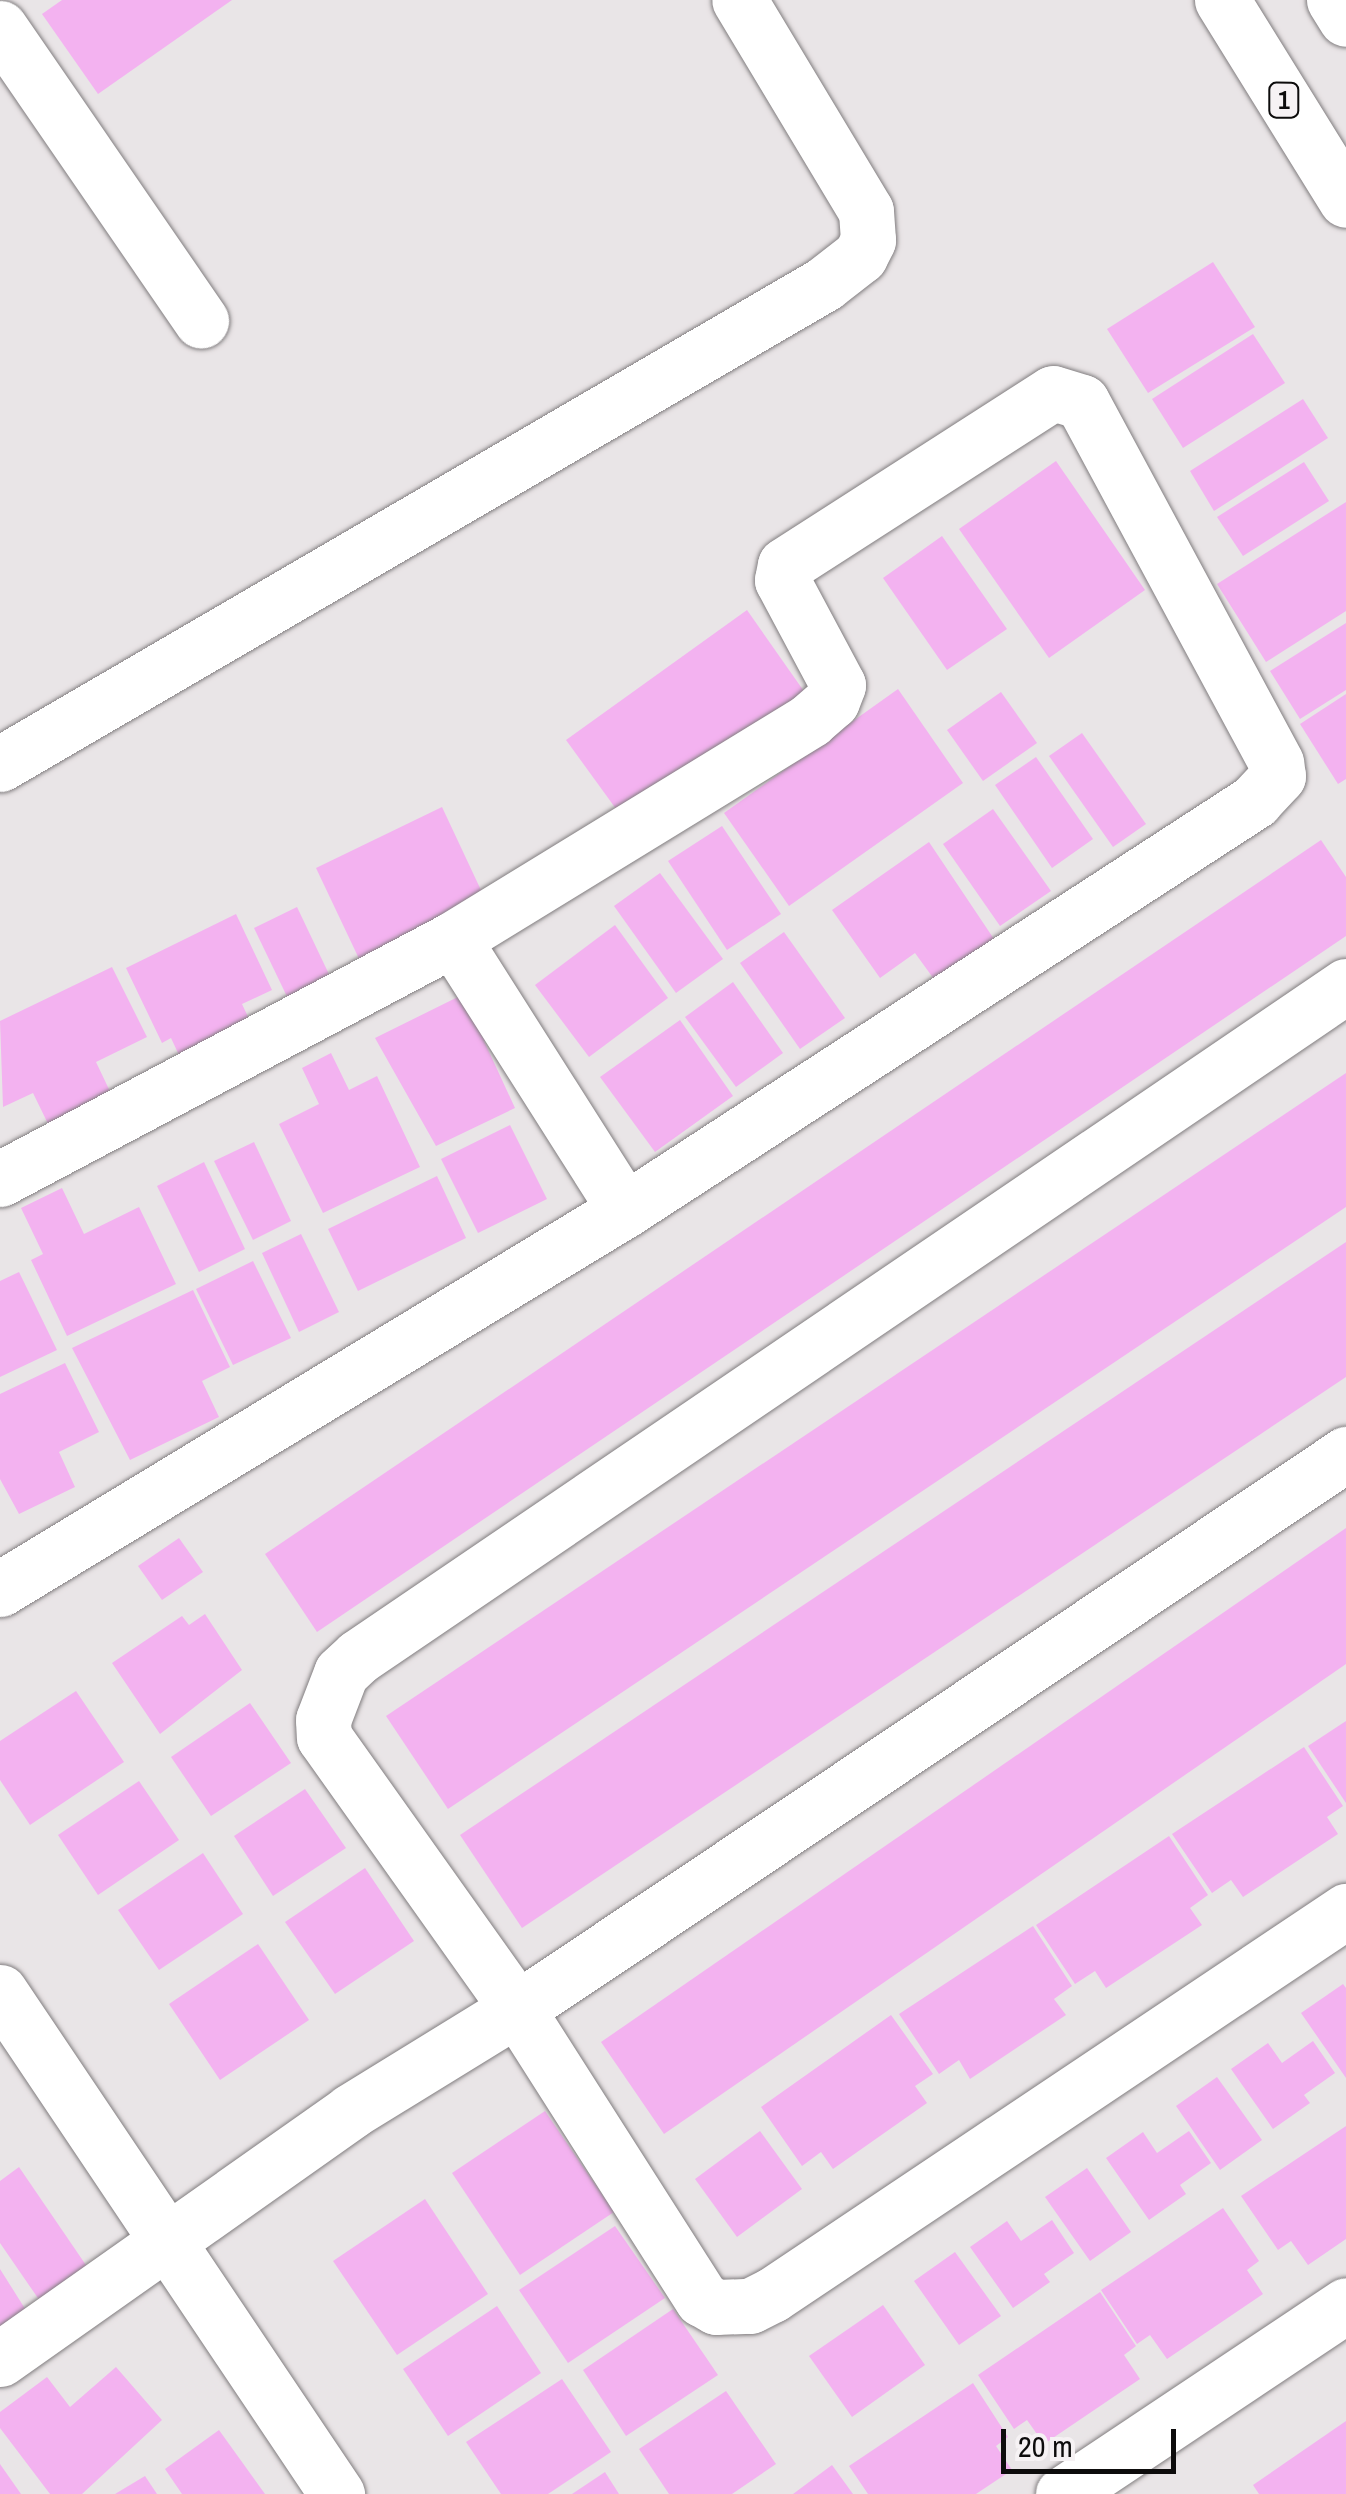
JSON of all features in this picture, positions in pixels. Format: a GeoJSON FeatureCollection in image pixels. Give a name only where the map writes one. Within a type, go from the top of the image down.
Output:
{"type":"FeatureCollection","features":[{"type":"Feature","properties":{"kind":"main road"},"geometry":{"type":"LineString","coordinates":[[0,764],[824,284],[860,256],[868,240],[866,210],[739,0]]}},
{"type":"Feature","properties":{"kind":"main road","name":"1"},"geometry":{"type":"LineString","coordinates":[[1222,0],[1346,200]]}},
{"type":"Feature","properties":{"kind":"main road"},"geometry":{"type":"LineString","coordinates":[[1334,0],[1346,19]]}},
{"type":"Feature","properties":{"kind":"main road"},"geometry":{"type":"LineString","coordinates":[[0,28],[201,320]]}},
{"type":"Feature","properties":{"kind":"main road"},"geometry":{"type":"LineString","coordinates":[[0,1179],[453,939],[832,701],[838,685],[782,580],[786,565],[1036,400],[1053,393],[1082,402],[1278,776],[1256,801],[625,1210],[0,1589]]}},
{"type":"Feature","properties":{"kind":"main road"},"geometry":{"type":"LineString","coordinates":[[453,939],[625,1210]]}},
{"type":"Feature","properties":{"kind":"main road"},"geometry":{"type":"LineString","coordinates":[[1346,986],[342,1673],[328,1699],[324,1737],[517,2009],[702,2300],[740,2308],[772,2296],[1346,1912]]}},
{"type":"Feature","properties":{"kind":"main road"},"geometry":{"type":"LineString","coordinates":[[0,2359],[351,2111],[517,2009],[1346,1454]]}},
{"type":"Feature","properties":{"kind":"main road"},"geometry":{"type":"LineString","coordinates":[[0,1992],[169,2237],[337,2494]]}},
{"type":"Feature","properties":{"kind":"main road"},"geometry":{"type":"LineString","coordinates":[[1063,2494],[1346,2305]]}},
{"type":"Feature","properties":{"kind":"building"},"geometry":{"type":"Polygon","coordinates":[[[62,0],[232,0],[98,94],[42,14],[62,0]]]}},
{"type":"Feature","properties":{"kind":"building"},"geometry":{"type":"Polygon","coordinates":[[[1213,262],[1255,327],[1148,393],[1107,329],[1213,262]]]}},
{"type":"Feature","properties":{"kind":"building"},"geometry":{"type":"Polygon","coordinates":[[[1253,334],[1285,383],[1183,448],[1152,399],[1253,334]]]}},
{"type":"Feature","properties":{"kind":"building"},"geometry":{"type":"Polygon","coordinates":[[[1303,399],[1328,438],[1214,511],[1190,471],[1303,399]]]}},
{"type":"Feature","properties":{"kind":"building"},"geometry":{"type":"Polygon","coordinates":[[[1056,461],[1145,590],[1049,658],[959,529],[1056,461]]]}},
{"type":"Feature","properties":{"kind":"building"},"geometry":{"type":"Polygon","coordinates":[[[1304,462],[1329,501],[1243,556],[1217,517],[1304,462]]]}},
{"type":"Feature","properties":{"kind":"building"},"geometry":{"type":"Polygon","coordinates":[[[1346,502],[1346,611],[1266,662],[1217,584],[1346,502]]]}},
{"type":"Feature","properties":{"kind":"building"},"geometry":{"type":"Polygon","coordinates":[[[942,536],[1007,629],[947,670],[883,578],[942,536]]]}},
{"type":"Feature","properties":{"kind":"building"},"geometry":{"type":"Polygon","coordinates":[[[747,610],[815,707],[627,824],[566,740],[747,610]]]}},
{"type":"Feature","properties":{"kind":"building"},"geometry":{"type":"Polygon","coordinates":[[[1346,623],[1346,690],[1300,719],[1270,671],[1346,623]]]}},
{"type":"Feature","properties":{"kind":"building"},"geometry":{"type":"Polygon","coordinates":[[[898,689],[963,783],[789,906],[724,813],[898,689]]]}},
{"type":"Feature","properties":{"kind":"building"},"geometry":{"type":"Polygon","coordinates":[[[1001,692],[1037,743],[983,781],[947,730],[1001,692]]]}},
{"type":"Feature","properties":{"kind":"building"},"geometry":{"type":"Polygon","coordinates":[[[1346,694],[1346,779],[1338,784],[1300,724],[1346,694]]]}},
{"type":"Feature","properties":{"kind":"building"},"geometry":{"type":"Polygon","coordinates":[[[1082,733],[1146,824],[1113,847],[1049,756],[1082,733]]]}},
{"type":"Feature","properties":{"kind":"building"},"geometry":{"type":"Polygon","coordinates":[[[1036,757],[1093,839],[1052,868],[995,785],[1036,757]]]}},
{"type":"Feature","properties":{"kind":"building"},"geometry":{"type":"Polygon","coordinates":[[[442,807],[487,903],[362,965],[316,868],[442,807]]]}},
{"type":"Feature","properties":{"kind":"building"},"geometry":{"type":"Polygon","coordinates":[[[993,809],[1051,891],[1000,926],[943,844],[993,809]]]}},
{"type":"Feature","properties":{"kind":"building"},"geometry":{"type":"Polygon","coordinates":[[[722,826],[781,914],[727,950],[668,861],[722,826]]]}},
{"type":"Feature","properties":{"kind":"building"},"geometry":{"type":"Polygon","coordinates":[[[1321,840],[1346,877],[1346,936],[317,1632],[265,1554],[1321,840]]]}},
{"type":"Feature","properties":{"kind":"building"},"geometry":{"type":"Polygon","coordinates":[[[929,842],[998,945],[939,986],[915,953],[880,978],[832,910],[929,842]]]}},
{"type":"Feature","properties":{"kind":"building"},"geometry":{"type":"Polygon","coordinates":[[[660,873],[723,959],[676,993],[614,906],[660,873]]]}},
{"type":"Feature","properties":{"kind":"building"},"geometry":{"type":"Polygon","coordinates":[[[297,907],[336,989],[293,1009],[254,928],[297,907]]]}},
{"type":"Feature","properties":{"kind":"building"},"geometry":{"type":"Polygon","coordinates":[[[236,914],[272,990],[242,1004],[257,1036],[186,1070],[171,1038],[162,1043],[126,968],[236,914]]]}},
{"type":"Feature","properties":{"kind":"building"},"geometry":{"type":"Polygon","coordinates":[[[615,925],[668,998],[589,1057],[535,985],[615,925]]]}},
{"type":"Feature","properties":{"kind":"building"},"geometry":{"type":"Polygon","coordinates":[[[784,932],[845,1018],[800,1049],[740,963],[784,932]]]}},
{"type":"Feature","properties":{"kind":"building"},"geometry":{"type":"Polygon","coordinates":[[[112,967],[147,1037],[96,1062],[116,1104],[53,1134],[33,1093],[3,1107],[0,1021],[112,967]]]}},
{"type":"Feature","properties":{"kind":"building"},"geometry":{"type":"Polygon","coordinates":[[[733,982],[783,1053],[736,1087],[685,1017],[733,982]]]}},
{"type":"Feature","properties":{"kind":"building"},"geometry":{"type":"Polygon","coordinates":[[[472,990],[495,1036],[484,1041],[515,1108],[436,1146],[375,1038],[472,990]]]}},
{"type":"Feature","properties":{"kind":"building"},"geometry":{"type":"Polygon","coordinates":[[[680,1020],[733,1096],[655,1152],[600,1077],[680,1020]]]}},
{"type":"Feature","properties":{"kind":"building"},"geometry":{"type":"Polygon","coordinates":[[[331,1053],[349,1090],[377,1076],[420,1167],[323,1213],[279,1124],[319,1104],[302,1068],[331,1053]]]}},
{"type":"Feature","properties":{"kind":"building"},"geometry":{"type":"Polygon","coordinates":[[[1346,1073],[1346,1207],[448,1809],[386,1716],[1346,1073]]]}},
{"type":"Feature","properties":{"kind":"building"},"geometry":{"type":"Polygon","coordinates":[[[510,1125],[547,1199],[478,1233],[441,1159],[510,1125]]]}},
{"type":"Feature","properties":{"kind":"building"},"geometry":{"type":"Polygon","coordinates":[[[254,1142],[291,1221],[253,1240],[214,1161],[254,1142]]]}},
{"type":"Feature","properties":{"kind":"building"},"geometry":{"type":"Polygon","coordinates":[[[204,1162],[245,1249],[199,1272],[157,1186],[204,1162]]]}},
{"type":"Feature","properties":{"kind":"building"},"geometry":{"type":"Polygon","coordinates":[[[437,1176],[466,1238],[358,1291],[328,1229],[437,1176]]]}},
{"type":"Feature","properties":{"kind":"building"},"geometry":{"type":"Polygon","coordinates":[[[62,1188],[84,1234],[139,1207],[176,1284],[67,1336],[31,1260],[43,1254],[21,1208],[62,1188]]]}},
{"type":"Feature","properties":{"kind":"building"},"geometry":{"type":"Polygon","coordinates":[[[301,1234],[339,1312],[299,1332],[262,1253],[301,1234]]]}},
{"type":"Feature","properties":{"kind":"building"},"geometry":{"type":"Polygon","coordinates":[[[1346,1242],[1346,1377],[522,1928],[460,1835],[1346,1242]]]}},
{"type":"Feature","properties":{"kind":"building"},"geometry":{"type":"Polygon","coordinates":[[[253,1261],[291,1338],[233,1365],[196,1289],[253,1261]]]}},
{"type":"Feature","properties":{"kind":"building"},"geometry":{"type":"Polygon","coordinates":[[[19,1272],[57,1350],[0,1377],[0,1281],[19,1272]]]}},
{"type":"Feature","properties":{"kind":"building"},"geometry":{"type":"Polygon","coordinates":[[[193,1290],[230,1367],[202,1381],[219,1417],[130,1460],[72,1348],[193,1290]]]}},
{"type":"Feature","properties":{"kind":"building"},"geometry":{"type":"Polygon","coordinates":[[[65,1363],[99,1432],[59,1452],[75,1487],[19,1514],[0,1479],[0,1394],[65,1363]]]}},
{"type":"Feature","properties":{"kind":"building"},"geometry":{"type":"Polygon","coordinates":[[[1346,1528],[1346,1664],[664,2134],[601,2042],[1346,1528]]]}},
{"type":"Feature","properties":{"kind":"building"},"geometry":{"type":"Polygon","coordinates":[[[179,1538],[203,1572],[162,1600],[138,1566],[179,1538]]]}},
{"type":"Feature","properties":{"kind":"building"},"geometry":{"type":"Polygon","coordinates":[[[205,1614],[242,1670],[160,1734],[112,1663],[182,1616],[189,1625],[205,1614]]]}},
{"type":"Feature","properties":{"kind":"building"},"geometry":{"type":"Polygon","coordinates":[[[76,1691],[124,1762],[30,1825],[0,1780],[0,1741],[76,1691]]]}},
{"type":"Feature","properties":{"kind":"building"},"geometry":{"type":"Polygon","coordinates":[[[250,1703],[291,1763],[211,1816],[171,1757],[250,1703]]]}},
{"type":"Feature","properties":{"kind":"building"},"geometry":{"type":"Polygon","coordinates":[[[1346,1721],[1346,1803],[1308,1746],[1346,1721]]]}},
{"type":"Feature","properties":{"kind":"building"},"geometry":{"type":"Polygon","coordinates":[[[1304,1747],[1343,1806],[1327,1817],[1338,1834],[1243,1897],[1231,1880],[1212,1893],[1172,1834],[1304,1747]]]}},
{"type":"Feature","properties":{"kind":"building"},"geometry":{"type":"Polygon","coordinates":[[[139,1781],[179,1840],[98,1895],[58,1835],[139,1781]]]}},
{"type":"Feature","properties":{"kind":"building"},"geometry":{"type":"Polygon","coordinates":[[[305,1789],[346,1848],[273,1896],[234,1836],[305,1789]]]}},
{"type":"Feature","properties":{"kind":"building"},"geometry":{"type":"Polygon","coordinates":[[[1169,1836],[1208,1895],[1190,1908],[1202,1925],[1106,1988],[1095,1971],[1075,1984],[1036,1925],[1169,1836]]]}},
{"type":"Feature","properties":{"kind":"building"},"geometry":{"type":"Polygon","coordinates":[[[203,1853],[243,1914],[159,1970],[118,1910],[203,1853]]]}},
{"type":"Feature","properties":{"kind":"building"},"geometry":{"type":"Polygon","coordinates":[[[365,1868],[414,1941],[335,1994],[285,1922],[365,1868]]]}},
{"type":"Feature","properties":{"kind":"building"},"geometry":{"type":"Polygon","coordinates":[[[1033,1926],[1072,1986],[1054,1999],[1066,2015],[970,2079],[959,2060],[939,2074],[899,2014],[1033,1926]]]}},
{"type":"Feature","properties":{"kind":"building"},"geometry":{"type":"Polygon","coordinates":[[[258,1944],[309,2020],[220,2080],[169,2004],[258,1944]]]}},
{"type":"Feature","properties":{"kind":"building"},"geometry":{"type":"Polygon","coordinates":[[[1343,1984],[1346,1988],[1346,2078],[1301,2013],[1343,1984]]]}},
{"type":"Feature","properties":{"kind":"building"},"geometry":{"type":"Polygon","coordinates":[[[891,2015],[933,2074],[915,2086],[927,2103],[833,2169],[821,2152],[802,2166],[761,2107],[891,2015]]]}},
{"type":"Feature","properties":{"kind":"building"},"geometry":{"type":"Polygon","coordinates":[[[1313,2041],[1335,2073],[1304,2095],[1310,2103],[1273,2129],[1231,2069],[1268,2043],[1282,2063],[1313,2041]]]}},
{"type":"Feature","properties":{"kind":"building"},"geometry":{"type":"Polygon","coordinates":[[[1217,2077],[1262,2140],[1220,2170],[1176,2106],[1217,2077]]]}},
{"type":"Feature","properties":{"kind":"building"},"geometry":{"type":"Polygon","coordinates":[[[545,2111],[614,2212],[520,2275],[452,2173],[545,2111]]]}},
{"type":"Feature","properties":{"kind":"building"},"geometry":{"type":"Polygon","coordinates":[[[1346,2126],[1346,2239],[1308,2265],[1291,2241],[1278,2250],[1241,2196],[1346,2126]]]}},
{"type":"Feature","properties":{"kind":"building"},"geometry":{"type":"Polygon","coordinates":[[[760,2131],[802,2189],[737,2237],[695,2179],[760,2131]]]}},
{"type":"Feature","properties":{"kind":"building"},"geometry":{"type":"Polygon","coordinates":[[[1189,2131],[1211,2163],[1180,2185],[1186,2194],[1149,2220],[1106,2158],[1143,2132],[1157,2153],[1189,2131]]]}},
{"type":"Feature","properties":{"kind":"building"},"geometry":{"type":"Polygon","coordinates":[[[19,2167],[90,2271],[42,2304],[0,2243],[0,2181],[19,2167]]]}},
{"type":"Feature","properties":{"kind":"building"},"geometry":{"type":"Polygon","coordinates":[[[1087,2168],[1131,2232],[1090,2261],[1045,2197],[1087,2168]]]}},
{"type":"Feature","properties":{"kind":"building"},"geometry":{"type":"Polygon","coordinates":[[[425,2199],[488,2294],[397,2355],[333,2261],[425,2199]]]}},
{"type":"Feature","properties":{"kind":"building"},"geometry":{"type":"Polygon","coordinates":[[[1223,2208],[1259,2261],[1247,2270],[1263,2294],[1167,2359],[1150,2335],[1137,2344],[1101,2290],[1223,2208]]]}},
{"type":"Feature","properties":{"kind":"building"},"geometry":{"type":"Polygon","coordinates":[[[1052,2220],[1074,2253],[1044,2274],[1050,2282],[1013,2308],[970,2247],[1007,2221],[1021,2241],[1052,2220]]]}},
{"type":"Feature","properties":{"kind":"building"},"geometry":{"type":"Polygon","coordinates":[[[615,2226],[665,2298],[568,2363],[519,2290],[615,2226]]]}},
{"type":"Feature","properties":{"kind":"building"},"geometry":{"type":"Polygon","coordinates":[[[955,2252],[1001,2316],[959,2345],[914,2281],[955,2252]]]}},
{"type":"Feature","properties":{"kind":"building"},"geometry":{"type":"Polygon","coordinates":[[[0,2269],[29,2315],[0,2333],[0,2269]]]}},
{"type":"Feature","properties":{"kind":"building"},"geometry":{"type":"Polygon","coordinates":[[[1100,2292],[1136,2346],[1124,2355],[1140,2379],[1044,2444],[1027,2420],[1014,2429],[978,2375],[1100,2292]]]}},
{"type":"Feature","properties":{"kind":"building"},"geometry":{"type":"Polygon","coordinates":[[[883,2305],[925,2365],[852,2417],[809,2356],[883,2305]]]}},
{"type":"Feature","properties":{"kind":"building"},"geometry":{"type":"Polygon","coordinates":[[[497,2306],[541,2373],[448,2436],[403,2369],[497,2306]]]}},
{"type":"Feature","properties":{"kind":"building"},"geometry":{"type":"Polygon","coordinates":[[[673,2309],[718,2375],[626,2436],[583,2370],[673,2309]]]}},
{"type":"Feature","properties":{"kind":"building"},"geometry":{"type":"Polygon","coordinates":[[[116,2367],[162,2420],[82,2494],[50,2494],[0,2428],[0,2412],[47,2377],[70,2407],[116,2367]]]}},
{"type":"Feature","properties":{"kind":"building"},"geometry":{"type":"Polygon","coordinates":[[[562,2379],[611,2452],[548,2494],[501,2494],[466,2442],[562,2379]]]}},
{"type":"Feature","properties":{"kind":"building"},"geometry":{"type":"Polygon","coordinates":[[[973,2383],[1008,2437],[996,2446],[1012,2470],[976,2494],[868,2494],[849,2466],[973,2383]]]}},
{"type":"Feature","properties":{"kind":"building"},"geometry":{"type":"Polygon","coordinates":[[[726,2391],[776,2464],[732,2494],[669,2494],[639,2449],[726,2391]]]}},
{"type":"Feature","properties":{"kind":"building"},"geometry":{"type":"Polygon","coordinates":[[[1346,2421],[1346,2494],[1259,2494],[1253,2485],[1346,2421]]]}},
{"type":"Feature","properties":{"kind":"building"},"geometry":{"type":"Polygon","coordinates":[[[219,2430],[265,2494],[182,2494],[165,2469],[219,2430]]]}},
{"type":"Feature","properties":{"kind":"building"},"geometry":{"type":"Polygon","coordinates":[[[0,2464],[21,2494],[0,2494],[0,2464]]]}},
{"type":"Feature","properties":{"kind":"building"},"geometry":{"type":"Polygon","coordinates":[[[832,2465],[853,2494],[793,2494],[832,2465]]]}},
{"type":"Feature","properties":{"kind":"building"},"geometry":{"type":"Polygon","coordinates":[[[605,2472],[619,2494],[572,2494],[605,2472]]]}},
{"type":"Feature","properties":{"kind":"building"},"geometry":{"type":"Polygon","coordinates":[[[145,2476],[157,2494],[115,2494],[145,2476]]]}}]}
